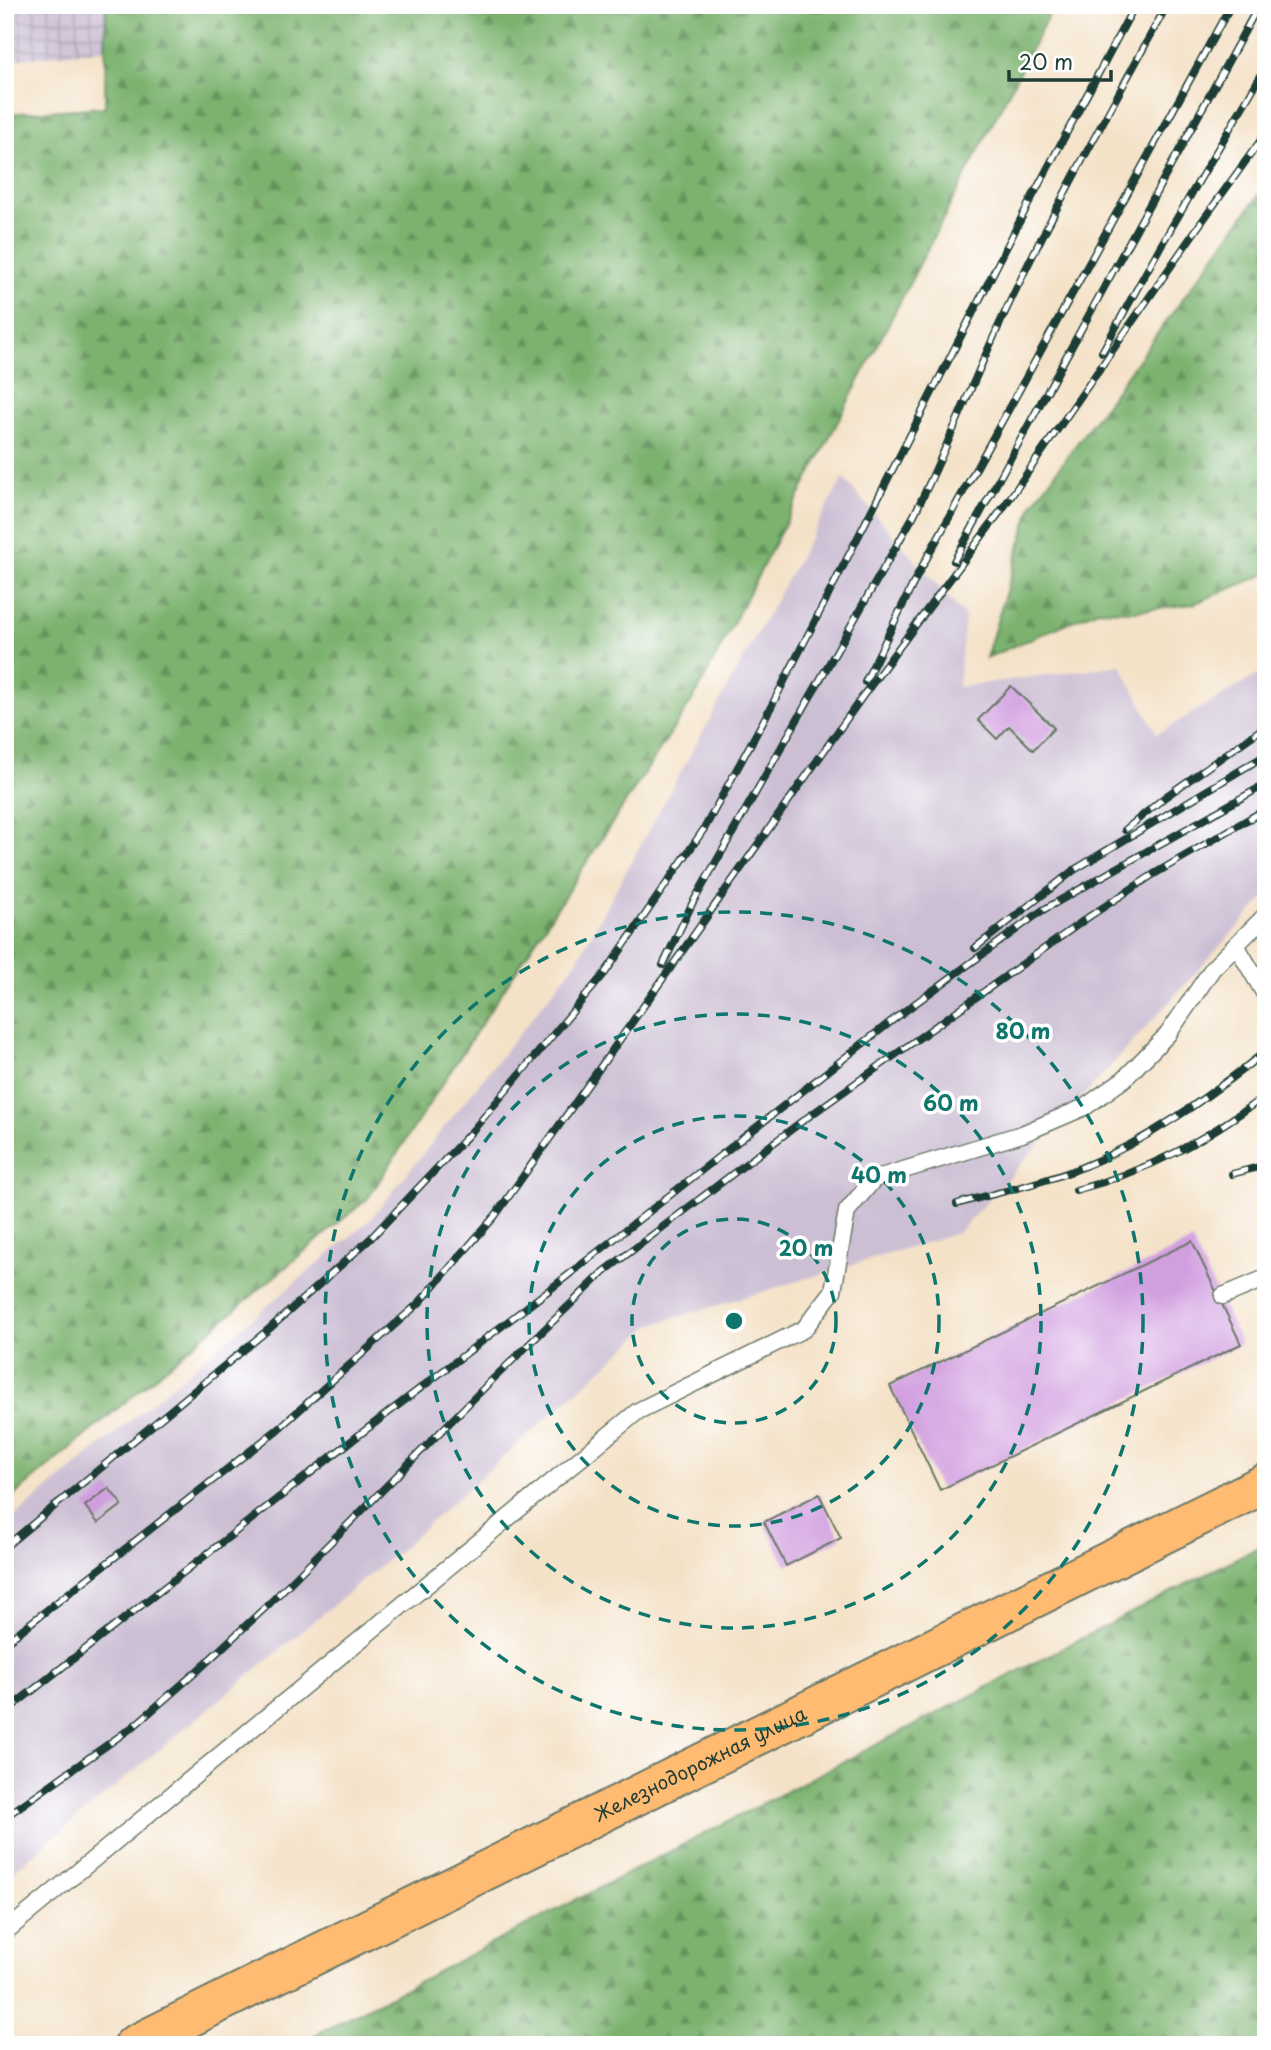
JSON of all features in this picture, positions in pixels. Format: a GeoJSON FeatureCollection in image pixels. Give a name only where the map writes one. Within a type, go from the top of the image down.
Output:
{"type":"FeatureCollection","features":[{"type":"Feature","properties":{"kind":"main road","name":"Железнодорожная улица"},"geometry":{"type":"LineString","coordinates":[[134,2045],[1266,1483]]}},
{"type":"Feature","properties":{"kind":"lane"},"geometry":{"type":"LineString","coordinates":[[5,1932],[638,1411],[804,1329],[833,1291],[847,1210],[874,1180],[1022,1134],[1085,1107],[1124,1079],[1168,1034],[1213,968],[1266,915]]}},
{"type":"Feature","properties":{"kind":"lane"},"geometry":{"type":"LineString","coordinates":[[1236,945],[1266,996]]}},
{"type":"Feature","properties":{"kind":"lane"},"geometry":{"type":"LineString","coordinates":[[1223,1296],[1266,1278]]}},
{"type":"Feature","properties":{"kind":"shaded area"},"geometry":{"type":"Polygon","coordinates":[[[5,5],[127,5],[131,46],[5,61],[5,5]]]}},
{"type":"Feature","properties":{"kind":"shaded area"},"geometry":{"type":"Polygon","coordinates":[[[843,478],[965,617],[958,687],[1121,665],[1157,734],[1266,670],[1266,896],[958,1233],[651,1325],[396,1553],[5,1878],[5,1525],[369,1221],[575,964],[843,478]]]}},
{"type":"Feature","properties":{"kind":"green space"},"geometry":{"type":"Polygon","coordinates":[[[106,5],[1054,5],[698,691],[368,1198],[5,1503],[5,114],[105,107],[106,5]]]}},
{"type":"Feature","properties":{"kind":"green space"},"geometry":{"type":"Polygon","coordinates":[[[1266,185],[1266,574],[1193,604],[1135,611],[1098,610],[986,658],[1032,505],[1266,185]]]}},
{"type":"Feature","properties":{"kind":"green space"},"geometry":{"type":"Polygon","coordinates":[[[1266,1543],[1266,2045],[296,2045],[1266,1543]]]}},
{"type":"Feature","properties":{"kind":"building"},"geometry":{"type":"Polygon","coordinates":[[[1011,686],[1054,728],[1033,750],[1009,726],[997,739],[978,720],[1011,686]]]}},
{"type":"Feature","properties":{"kind":"building"},"geometry":{"type":"Polygon","coordinates":[[[1192,1241],[1241,1344],[940,1490],[890,1386],[1192,1241]]]}},
{"type":"Feature","properties":{"kind":"building"},"geometry":{"type":"Polygon","coordinates":[[[109,1488],[122,1505],[98,1523],[85,1506],[109,1488]]]}},
{"type":"Feature","properties":{"kind":"building"},"geometry":{"type":"Polygon","coordinates":[[[819,1494],[841,1538],[786,1566],[764,1522],[819,1494]]]}},
{"type":"Feature","properties":{"kind":"railway"},"geometry":{"type":"LineString","coordinates":[[5,1547],[269,1329],[370,1239],[473,1130],[605,973],[704,829],[772,705],[1028,205],[1135,5]]}},
{"type":"Feature","properties":{"kind":"railway"},"geometry":{"type":"LineString","coordinates":[[663,965],[692,904],[914,515],[1026,268],[1167,5]]}},
{"type":"Feature","properties":{"kind":"railway"},"geometry":{"type":"LineString","coordinates":[[865,682],[918,574],[1231,5]]}},
{"type":"Feature","properties":{"kind":"railway"},"geometry":{"type":"LineString","coordinates":[[954,561],[1259,5]]}},
{"type":"Feature","properties":{"kind":"railway"},"geometry":{"type":"LineString","coordinates":[[1102,352],[1266,67]]}},
{"type":"Feature","properties":{"kind":"railway"},"geometry":{"type":"LineString","coordinates":[[5,1643],[277,1430],[419,1303],[495,1216],[865,693],[1003,508],[1266,133]]}},
{"type":"Feature","properties":{"kind":"railway"},"geometry":{"type":"LineString","coordinates":[[1125,830],[1165,797],[1266,726]]}},
{"type":"Feature","properties":{"kind":"railway"},"geometry":{"type":"LineString","coordinates":[[975,948],[1074,870],[1266,755]]}},
{"type":"Feature","properties":{"kind":"railway"},"geometry":{"type":"LineString","coordinates":[[5,1712],[898,1016],[1043,910],[1266,784]]}},
{"type":"Feature","properties":{"kind":"railway"},"geometry":{"type":"LineString","coordinates":[[5,1817],[134,1726],[196,1672],[268,1605],[491,1381],[605,1271],[801,1122],[1090,916],[1154,874],[1266,809]]}},
{"type":"Feature","properties":{"kind":"railway"},"geometry":{"type":"LineString","coordinates":[[957,1204],[1050,1179],[1106,1157],[1178,1116],[1266,1051]]}},
{"type":"Feature","properties":{"kind":"railway"},"geometry":{"type":"LineString","coordinates":[[1076,1190],[1129,1173],[1176,1152],[1221,1126],[1266,1095]]}},
{"type":"Feature","properties":{"kind":"railway"},"geometry":{"type":"LineString","coordinates":[[1232,1174],[1266,1165]]}}]}
